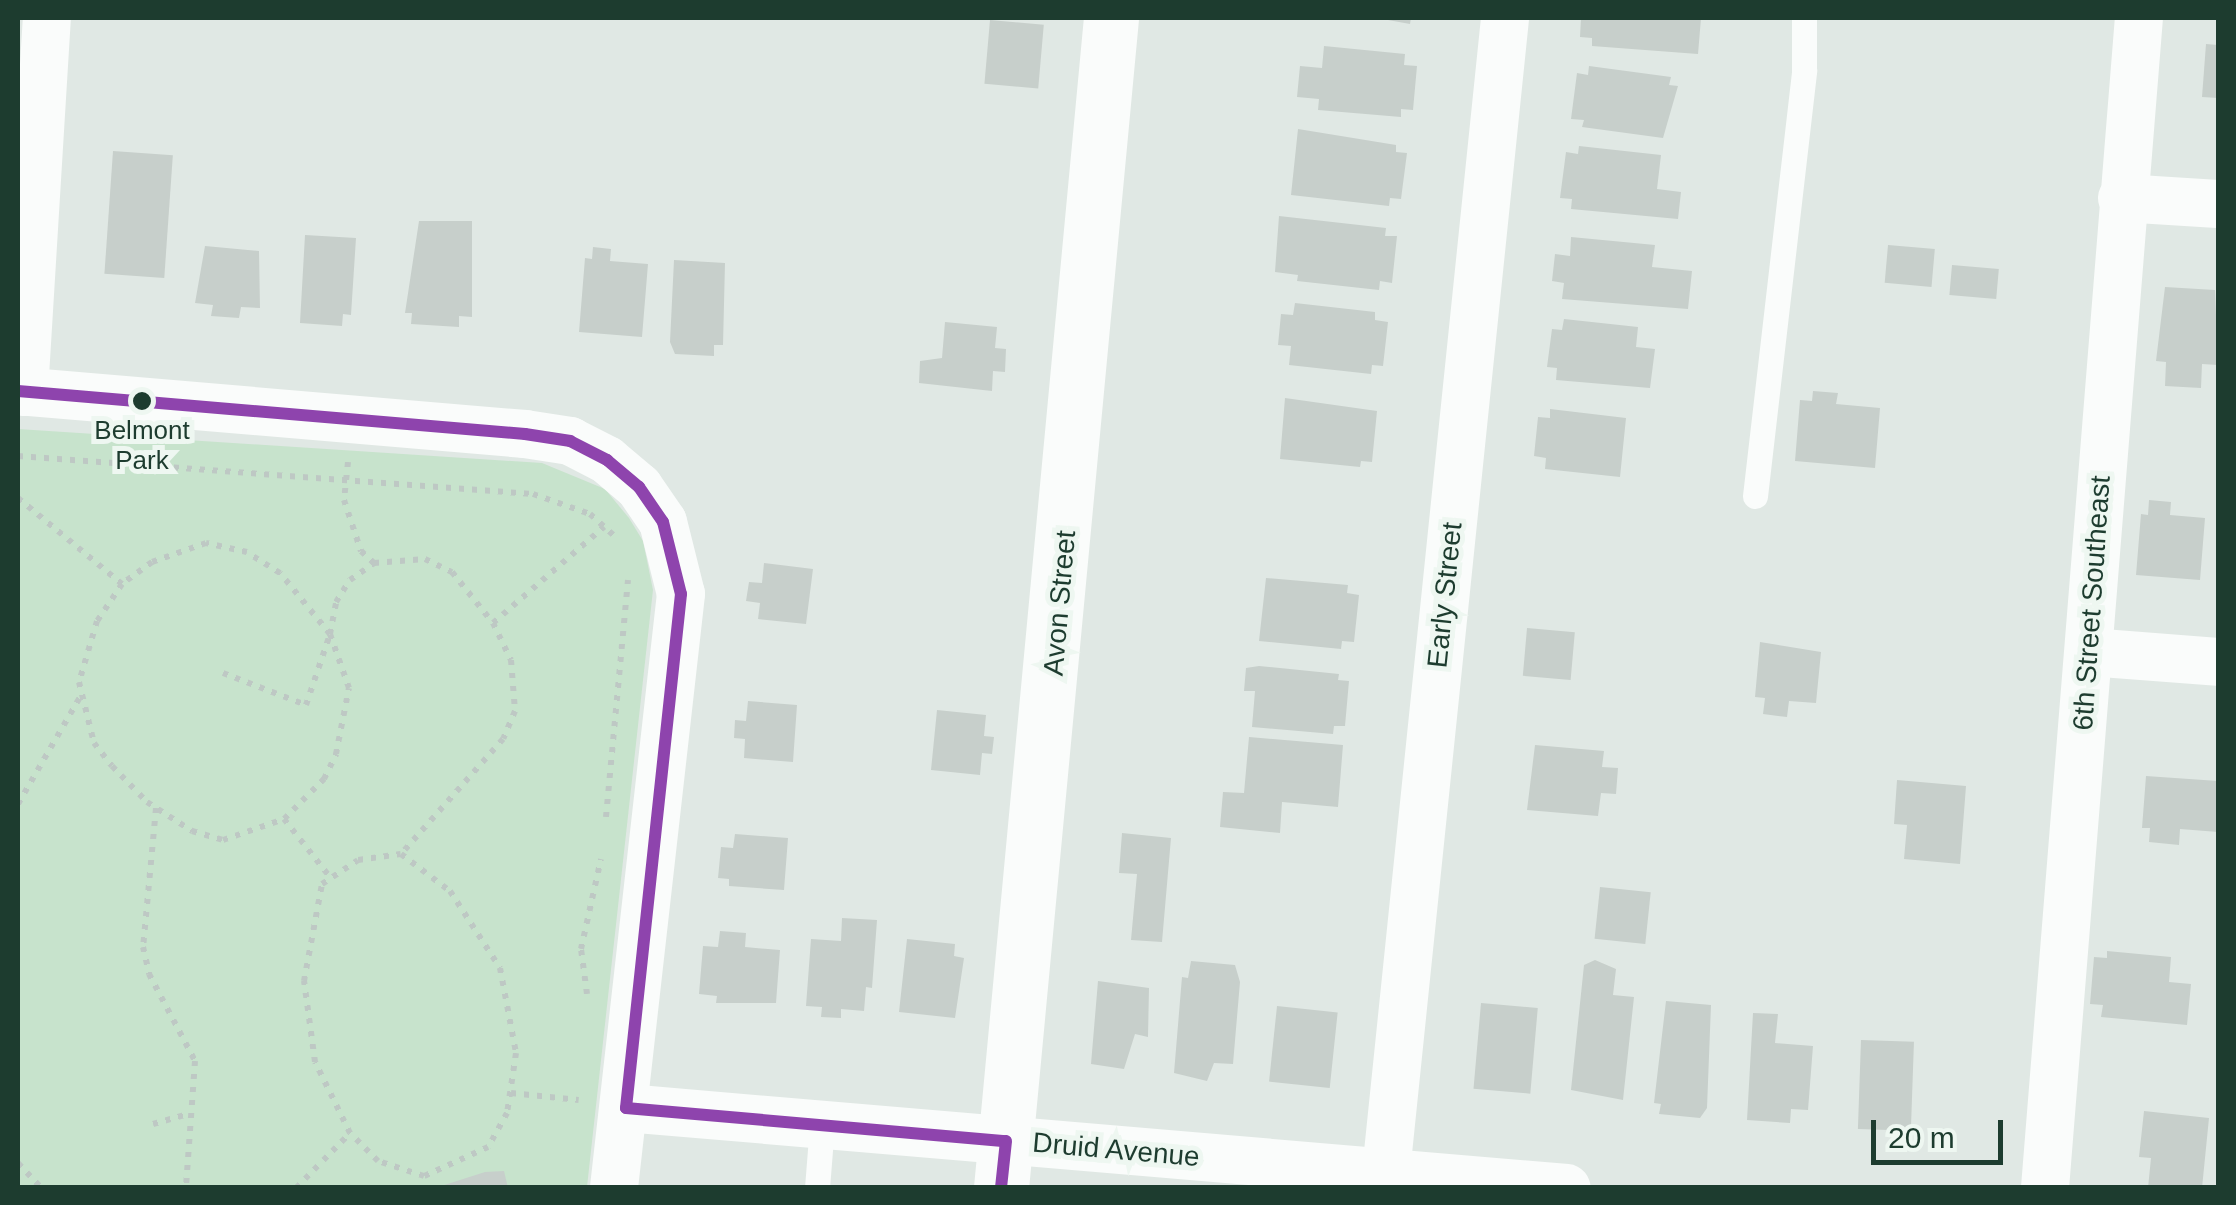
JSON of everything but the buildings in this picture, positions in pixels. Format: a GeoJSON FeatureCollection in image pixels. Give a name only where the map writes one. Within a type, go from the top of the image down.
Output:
{"type":"FeatureCollection","features":[{"type":"Feature","properties":{"kind":"main road","name":"Avon Street"},"geometry":{"type":"LineString","coordinates":[[1004,1164],[1110,18]]}},
{"type":"Feature","properties":{"kind":"street"},"geometry":{"type":"LineString","coordinates":[[47,18],[21,392],[570,441],[607,460],[639,487],[663,522],[681,594],[604,1104],[614,1188]]}},
{"type":"Feature","properties":{"kind":"street","name":"Early Street"},"geometry":{"type":"LineString","coordinates":[[1386,1172],[1505,18]]}},
{"type":"Feature","properties":{"kind":"street","name":"6th Street Southeast"},"geometry":{"type":"LineString","coordinates":[[2046,1188],[2139,18]]}},
{"type":"Feature","properties":{"kind":"street"},"geometry":{"type":"LineString","coordinates":[[2122,198],[2218,204]]}},
{"type":"Feature","properties":{"kind":"street"},"geometry":{"type":"LineString","coordinates":[[2090,652],[2218,662]]}},
{"type":"Feature","properties":{"kind":"street","name":"Druid Avenue"},"geometry":{"type":"LineString","coordinates":[[604,1104],[822,1125],[1004,1164],[1386,1172],[1567,1188]]}},
{"type":"Feature","properties":{"kind":"lane"},"geometry":{"type":"LineString","coordinates":[[1755,496],[1804,70],[1804,18]]}},
{"type":"Feature","properties":{"kind":"lane"},"geometry":{"type":"LineString","coordinates":[[818,1188],[822,1125]]}},
{"type":"Feature","properties":{"kind":"path"},"geometry":{"type":"LineString","coordinates":[[350,451],[346,481],[354,536],[374,564]]}},
{"type":"Feature","properties":{"kind":"path"},"geometry":{"type":"LineString","coordinates":[[18,456],[533,494],[590,514],[624,542]]}},
{"type":"Feature","properties":{"kind":"path"},"geometry":{"type":"LineString","coordinates":[[18,498],[122,584]]}},
{"type":"Feature","properties":{"kind":"path"},"geometry":{"type":"LineString","coordinates":[[493,622],[604,526]]}},
{"type":"Feature","properties":{"kind":"path"},"geometry":{"type":"LineString","coordinates":[[230,546],[280,572],[330,634],[349,688],[344,723],[324,778],[284,819],[247,837],[223,840],[192,832],[156,808],[94,743],[79,682],[98,622],[122,584],[183,548],[230,546]]}},
{"type":"Feature","properties":{"kind":"path"},"geometry":{"type":"LineString","coordinates":[[223,673],[306,705],[330,634],[336,602],[350,580],[374,564],[425,559],[452,572],[493,622],[511,660],[515,712],[503,739],[401,854],[358,860],[330,877],[307,940],[308,1028],[315,1062],[350,1133],[378,1161],[424,1176],[488,1148],[510,1093],[516,1053],[500,968],[450,891],[401,854]]}},
{"type":"Feature","properties":{"kind":"path"},"geometry":{"type":"LineString","coordinates":[[604,832],[630,564]]}},
{"type":"Feature","properties":{"kind":"path"},"geometry":{"type":"LineString","coordinates":[[18,804],[81,695]]}},
{"type":"Feature","properties":{"kind":"path"},"geometry":{"type":"LineString","coordinates":[[156,808],[143,947],[150,974],[192,1051],[186,1188]]}},
{"type":"Feature","properties":{"kind":"path"},"geometry":{"type":"LineString","coordinates":[[284,819],[330,877]]}},
{"type":"Feature","properties":{"kind":"path"},"geometry":{"type":"LineString","coordinates":[[586,1014],[582,949],[603,850]]}},
{"type":"Feature","properties":{"kind":"path"},"geometry":{"type":"LineString","coordinates":[[583,1083],[604,1104]]}},
{"type":"Feature","properties":{"kind":"path"},"geometry":{"type":"LineString","coordinates":[[510,1093],[604,1104]]}},
{"type":"Feature","properties":{"kind":"path"},"geometry":{"type":"LineString","coordinates":[[580,1120],[604,1104]]}},
{"type":"Feature","properties":{"kind":"path"},"geometry":{"type":"LineString","coordinates":[[153,1124],[189,1114]]}},
{"type":"Feature","properties":{"kind":"path"},"geometry":{"type":"LineString","coordinates":[[296,1188],[350,1133]]}},
{"type":"Feature","properties":{"kind":"path"},"geometry":{"type":"LineString","coordinates":[[18,1163],[41,1188]]}},
{"type":"Feature","properties":{"kind":"green space","name":"Belmont Park"},"geometry":{"type":"Polygon","coordinates":[[[18,429],[542,463],[605,489],[629,518],[643,541],[653,590],[587,1187],[18,1187],[18,429]]]}},
{"type":"Feature","properties":{"kind":"transit line"},"geometry":{"type":"LineString","coordinates":[[18,391],[525,434],[570,441],[607,460],[639,487],[663,522],[681,594],[626,1108],[1006,1141],[1001,1188]]}},
{"type":"Feature","properties":{"kind":"place","name":"Belmont Park"},"geometry":{"type":"Point","coordinates":[142,401]}}]}
